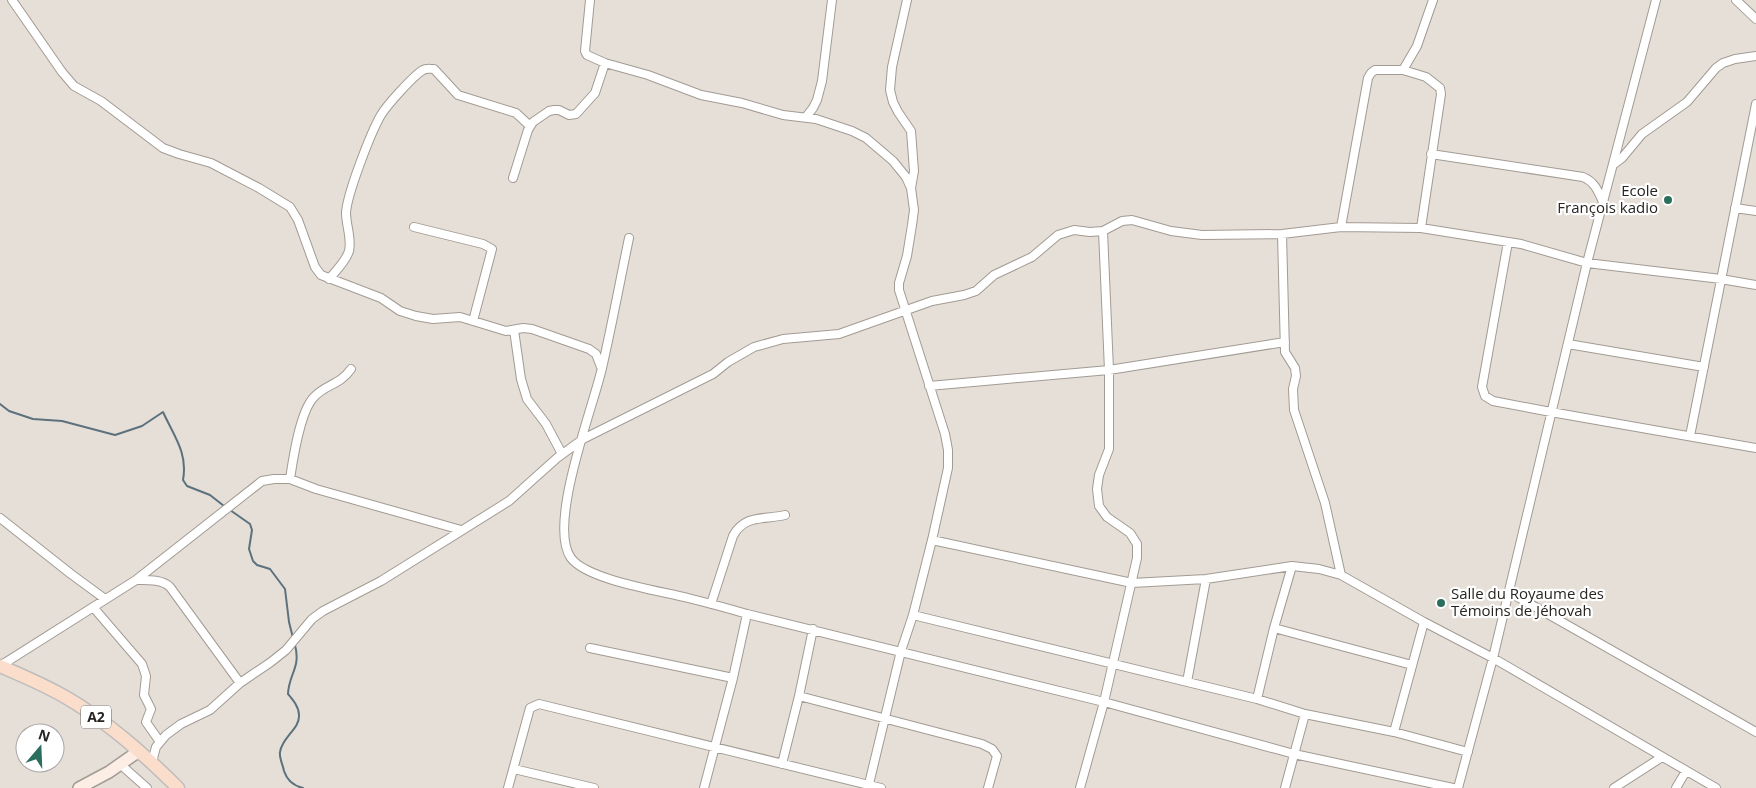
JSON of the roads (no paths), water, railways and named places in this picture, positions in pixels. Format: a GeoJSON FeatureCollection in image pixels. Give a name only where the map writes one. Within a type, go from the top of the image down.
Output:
{"type":"FeatureCollection","features":[{"type":"Feature","properties":{"kind":"main road","name":"A2"},"geometry":{"type":"LineString","coordinates":[[0,666],[67,698],[104,723],[139,750],[178,788]]}},
{"type":"Feature","properties":{"kind":"street"},"geometry":{"type":"LineString","coordinates":[[12,0],[62,72],[74,86],[100,101],[163,148],[211,163],[260,188],[290,207],[298,220],[316,267],[321,275],[382,298],[400,311],[416,316],[433,319],[460,317],[506,331],[523,328],[532,329],[588,348],[596,354],[602,369]]}},
{"type":"Feature","properties":{"kind":"street"},"geometry":{"type":"LineString","coordinates":[[590,0],[584,51],[587,56],[648,75],[701,95],[742,103],[783,115],[806,117],[852,131],[866,138],[893,161],[906,177],[911,188],[914,210],[899,290],[948,450],[948,468],[932,540],[913,615],[901,651],[869,786]]}},
{"type":"Feature","properties":{"kind":"street"},"geometry":{"type":"LineString","coordinates":[[806,117],[817,100],[822,81],[832,0]]}},
{"type":"Feature","properties":{"kind":"street"},"geometry":{"type":"LineString","coordinates":[[907,0],[892,67],[890,90],[898,112],[911,131],[914,171],[911,188]]}},
{"type":"Feature","properties":{"kind":"street"},"geometry":{"type":"LineString","coordinates":[[1404,70],[1417,46],[1433,0]]}},
{"type":"Feature","properties":{"kind":"street"},"geometry":{"type":"LineString","coordinates":[[1458,788],[1493,658],[1587,263],[1656,0]]}},
{"type":"Feature","properties":{"kind":"street"},"geometry":{"type":"LineString","coordinates":[[1736,0],[1756,19]]}},
{"type":"Feature","properties":{"kind":"street"},"geometry":{"type":"LineString","coordinates":[[1614,164],[1622,158],[1642,134],[1688,102],[1716,68],[1723,63],[1735,59],[1756,56]]}},
{"type":"Feature","properties":{"kind":"street"},"geometry":{"type":"LineString","coordinates":[[513,178],[530,126],[549,111],[559,110],[569,115],[576,114],[595,93],[606,63]]}},
{"type":"Feature","properties":{"kind":"street"},"geometry":{"type":"LineString","coordinates":[[330,279],[350,249],[346,212],[348,201],[370,139],[381,115],[423,70],[428,68],[434,70],[458,95],[516,113],[530,126]]}},
{"type":"Feature","properties":{"kind":"street"},"geometry":{"type":"LineString","coordinates":[[1342,227],[1368,78],[1375,70],[1404,70],[1426,76],[1440,88],[1441,94],[1421,228]]}},
{"type":"Feature","properties":{"kind":"street"},"geometry":{"type":"LineString","coordinates":[[1690,436],[1756,104]]}},
{"type":"Feature","properties":{"kind":"street"},"geometry":{"type":"LineString","coordinates":[[1431,154],[1583,177],[1590,180],[1597,188],[1603,202]]}},
{"type":"Feature","properties":{"kind":"street"},"geometry":{"type":"LineString","coordinates":[[1735,208],[1756,211]]}},
{"type":"Feature","properties":{"kind":"street"},"geometry":{"type":"LineString","coordinates":[[152,762],[154,752],[160,742],[174,728],[210,710],[240,683],[286,650],[312,619],[322,611],[381,581],[509,501],[562,454],[583,439],[713,374],[728,362],[754,347],[783,339],[839,334],[905,310],[976,291],[994,275],[1032,257],[1058,235],[1074,230],[1103,231],[1122,221],[1132,220],[1186,234],[1202,235],[1282,234],[1342,227],[1421,228],[1521,244],[1587,263],[1756,285]]}},
{"type":"Feature","properties":{"kind":"street"},"geometry":{"type":"LineString","coordinates":[[414,227],[483,244],[492,249],[473,321]]}},
{"type":"Feature","properties":{"kind":"street"},"geometry":{"type":"LineString","coordinates":[[1080,788],[1104,702],[1137,558],[1137,544],[1130,533],[1103,512],[1099,506],[1097,489],[1099,475],[1109,448],[1110,370],[1103,231]]}},
{"type":"Feature","properties":{"kind":"street"},"geometry":{"type":"LineString","coordinates":[[1282,234],[1285,352],[1295,368],[1294,410],[1325,502],[1341,575]]}},
{"type":"Feature","properties":{"kind":"street"},"geometry":{"type":"LineString","coordinates":[[629,238],[602,369],[569,486],[565,516],[565,546],[572,559],[585,570],[603,577],[747,614],[1104,702],[1294,754],[1453,788]]}},
{"type":"Feature","properties":{"kind":"street"},"geometry":{"type":"LineString","coordinates":[[1508,242],[1482,386],[1484,396],[1493,401],[1756,448]]}},
{"type":"Feature","properties":{"kind":"street"},"geometry":{"type":"LineString","coordinates":[[514,330],[521,380],[526,399],[546,424],[562,454]]}},
{"type":"Feature","properties":{"kind":"street"},"geometry":{"type":"LineString","coordinates":[[929,386],[1110,370],[1285,342]]}},
{"type":"Feature","properties":{"kind":"street"},"geometry":{"type":"LineString","coordinates":[[1568,344],[1704,367]]}},
{"type":"Feature","properties":{"kind":"street"},"geometry":{"type":"LineString","coordinates":[[290,479],[295,449],[308,406],[313,398],[323,389],[345,378],[351,369]]}},
{"type":"Feature","properties":{"kind":"street"},"geometry":{"type":"LineString","coordinates":[[0,666],[136,580],[262,481],[290,479],[324,491],[462,530]]}},
{"type":"Feature","properties":{"kind":"street"},"geometry":{"type":"LineString","coordinates":[[711,604],[737,528],[750,520],[785,515]]}},
{"type":"Feature","properties":{"kind":"street"},"geometry":{"type":"LineString","coordinates":[[0,518],[64,570],[105,599]]}},
{"type":"Feature","properties":{"kind":"street"},"geometry":{"type":"LineString","coordinates":[[932,540],[1132,583],[1206,579],[1292,566],[1319,569],[1341,575],[1493,658],[1716,788]]}},
{"type":"Feature","properties":{"kind":"street"},"geometry":{"type":"LineString","coordinates":[[1258,699],[1274,628],[1292,566]]}},
{"type":"Feature","properties":{"kind":"street"},"geometry":{"type":"LineString","coordinates":[[1187,682],[1206,579]]}},
{"type":"Feature","properties":{"kind":"street"},"geometry":{"type":"LineString","coordinates":[[136,580],[161,582],[170,586],[240,683]]}},
{"type":"Feature","properties":{"kind":"street"},"geometry":{"type":"LineString","coordinates":[[1509,592],[1756,732]]}},
{"type":"Feature","properties":{"kind":"street"},"geometry":{"type":"LineString","coordinates":[[93,607],[142,664],[146,676],[144,695],[150,709],[146,722],[160,742]]}},
{"type":"Feature","properties":{"kind":"street"},"geometry":{"type":"LineString","coordinates":[[704,788],[716,747],[747,614]]}},
{"type":"Feature","properties":{"kind":"street"},"geometry":{"type":"LineString","coordinates":[[913,615],[1258,699],[1305,714],[1394,732],[1468,752]]}},
{"type":"Feature","properties":{"kind":"street"},"geometry":{"type":"LineString","coordinates":[[1394,732],[1424,622]]}},
{"type":"Feature","properties":{"kind":"street"},"geometry":{"type":"LineString","coordinates":[[1274,628],[1412,665]]}},
{"type":"Feature","properties":{"kind":"street"},"geometry":{"type":"LineString","coordinates":[[782,764],[799,696],[812,629]]}},
{"type":"Feature","properties":{"kind":"street"},"geometry":{"type":"LineString","coordinates":[[590,648],[733,678]]}},
{"type":"Feature","properties":{"kind":"street"},"geometry":{"type":"LineString","coordinates":[[799,696],[982,744],[992,749],[997,756],[988,788]]}},
{"type":"Feature","properties":{"kind":"street"},"geometry":{"type":"LineString","coordinates":[[508,788],[530,708],[538,704],[881,788]]}},
{"type":"Feature","properties":{"kind":"street"},"geometry":{"type":"LineString","coordinates":[[1285,788],[1305,714]]}},
{"type":"Feature","properties":{"kind":"street"},"geometry":{"type":"LineString","coordinates":[[79,788],[120,764],[139,750]]}},
{"type":"Feature","properties":{"kind":"street"},"geometry":{"type":"LineString","coordinates":[[1614,788],[1662,757]]}},
{"type":"Feature","properties":{"kind":"street"},"geometry":{"type":"LineString","coordinates":[[120,764],[147,788]]}},
{"type":"Feature","properties":{"kind":"street"},"geometry":{"type":"LineString","coordinates":[[514,768],[594,788]]}},
{"type":"Feature","properties":{"kind":"street"},"geometry":{"type":"LineString","coordinates":[[1676,788],[1686,771]]}},
{"type":"Feature","properties":{"kind":"waterway"},"geometry":{"type":"LineString","coordinates":[[0,404],[9,411],[33,419],[62,421],[115,435],[142,426],[163,412],[182,453],[184,461],[183,480],[187,486],[210,495],[224,506]]}},
{"type":"Feature","properties":{"kind":"waterway"},"geometry":{"type":"LineString","coordinates":[[230,510],[250,524],[252,530],[249,549],[253,561],[257,565],[270,569],[285,589],[293,638]]}},
{"type":"Feature","properties":{"kind":"waterway"},"geometry":{"type":"LineString","coordinates":[[295,645],[297,659],[288,694],[298,709],[299,720],[281,747],[280,754],[284,771],[289,780],[303,788]]}},
{"type":"Feature","properties":{"kind":"place","name":"Ecole François kadio"},"geometry":{"type":"Point","coordinates":[1668,200]}},
{"type":"Feature","properties":{"kind":"place","name":"Salle du Royaume des Témoins de Jéhovah"},"geometry":{"type":"Point","coordinates":[1441,603]}}]}
